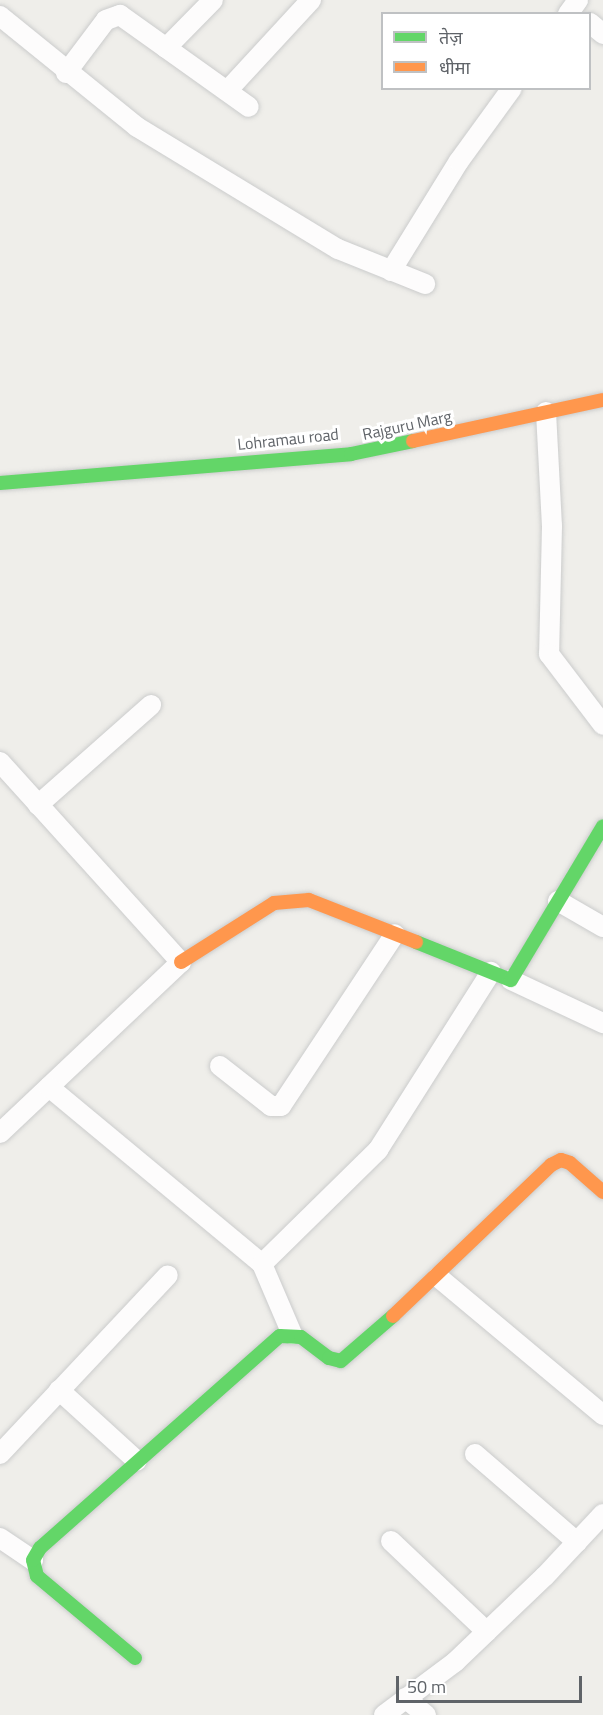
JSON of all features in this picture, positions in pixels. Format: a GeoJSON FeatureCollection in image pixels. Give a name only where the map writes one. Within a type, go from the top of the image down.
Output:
{"type":"FeatureCollection","features":[{"type":"Feature","properties":{"kind":"street"},"geometry":{"type":"LineString","coordinates":[[166,48],[213,0]]}},
{"type":"Feature","properties":{"kind":"street"},"geometry":{"type":"LineString","coordinates":[[227,91],[312,0]]}},
{"type":"Feature","properties":{"kind":"street"},"geometry":{"type":"LineString","coordinates":[[66,73],[112,15],[120,15],[249,106]]}},
{"type":"Feature","properties":{"kind":"street"},"geometry":{"type":"LineString","coordinates":[[0,16],[105,105],[167,145],[338,249],[425,284]]}},
{"type":"Feature","properties":{"kind":"street"},"geometry":{"type":"LineString","coordinates":[[591,24],[603,34]]}},
{"type":"Feature","properties":{"kind":"street"},"geometry":{"type":"LineString","coordinates":[[391,271],[459,161],[511,90]]}},
{"type":"Feature","properties":{"kind":"street","name":"Rajguru Marg"},"geometry":{"type":"LineString","coordinates":[[0,483],[351,454],[603,399]]}},
{"type":"Feature","properties":{"kind":"street"},"geometry":{"type":"LineString","coordinates":[[546,412],[552,526],[549,654],[603,725]]}},
{"type":"Feature","properties":{"kind":"street"},"geometry":{"type":"LineString","coordinates":[[38,805],[151,705]]}},
{"type":"Feature","properties":{"kind":"street"},"geometry":{"type":"LineString","coordinates":[[0,762],[180,962]]}},
{"type":"Feature","properties":{"kind":"street"},"geometry":{"type":"LineString","coordinates":[[511,980],[603,826]]}},
{"type":"Feature","properties":{"kind":"street"},"geometry":{"type":"LineString","coordinates":[[0,1132],[180,962],[274,903],[309,900],[511,980],[603,1023]]}},
{"type":"Feature","properties":{"kind":"street"},"geometry":{"type":"LineString","coordinates":[[558,901],[603,927]]}},
{"type":"Feature","properties":{"kind":"street"},"geometry":{"type":"LineString","coordinates":[[220,1066],[271,1106],[281,1106],[395,934]]}},
{"type":"Feature","properties":{"kind":"street"},"geometry":{"type":"LineString","coordinates":[[262,1264],[378,1150],[491,972]]}},
{"type":"Feature","properties":{"kind":"street"},"geometry":{"type":"LineString","coordinates":[[49,1087],[262,1264],[292,1334]]}},
{"type":"Feature","properties":{"kind":"street"},"geometry":{"type":"LineString","coordinates":[[135,1658],[37,1576],[33,1560],[39,1548],[280,1336],[292,1334],[312,1343],[329,1358],[341,1361],[438,1277],[551,1165],[561,1160],[570,1162],[603,1192]]}},
{"type":"Feature","properties":{"kind":"street"},"geometry":{"type":"LineString","coordinates":[[0,1454],[168,1275]]}},
{"type":"Feature","properties":{"kind":"street"},"geometry":{"type":"LineString","coordinates":[[438,1277],[603,1415]]}},
{"type":"Feature","properties":{"kind":"street"},"geometry":{"type":"LineString","coordinates":[[59,1390],[137,1461]]}},
{"type":"Feature","properties":{"kind":"street"},"geometry":{"type":"LineString","coordinates":[[476,1454],[577,1542]]}},
{"type":"Feature","properties":{"kind":"street"},"geometry":{"type":"LineString","coordinates":[[384,1715],[443,1672],[487,1632],[603,1514]]}},
{"type":"Feature","properties":{"kind":"street"},"geometry":{"type":"LineString","coordinates":[[0,1538],[33,1560]]}},
{"type":"Feature","properties":{"kind":"street"},"geometry":{"type":"LineString","coordinates":[[392,1541],[487,1632]]}},
{"type":"Feature","properties":{"kind":"street"},"geometry":{"type":"LineString","coordinates":[[405,1698],[426,1715]]}},
{"type":"Feature","properties":{"kind":"traffic: fast"},"geometry":{"type":"LineString","coordinates":[[0,483],[351,454],[413,441]]}},
{"type":"Feature","properties":{"kind":"traffic: fast"},"geometry":{"type":"LineString","coordinates":[[416,942],[511,980],[603,826]]}},
{"type":"Feature","properties":{"kind":"traffic: fast"},"geometry":{"type":"LineString","coordinates":[[135,1658],[37,1576],[33,1560],[40,1548],[280,1336],[301,1337],[329,1358],[341,1361],[393,1316]]}},
{"type":"Feature","properties":{"kind":"traffic: slow"},"geometry":{"type":"LineString","coordinates":[[413,441],[603,400]]}},
{"type":"Feature","properties":{"kind":"traffic: slow"},"geometry":{"type":"LineString","coordinates":[[181,962],[274,903],[309,900],[416,942]]}},
{"type":"Feature","properties":{"kind":"traffic: slow"},"geometry":{"type":"LineString","coordinates":[[393,1316],[551,1165],[561,1160],[570,1163],[603,1192]]}}]}
